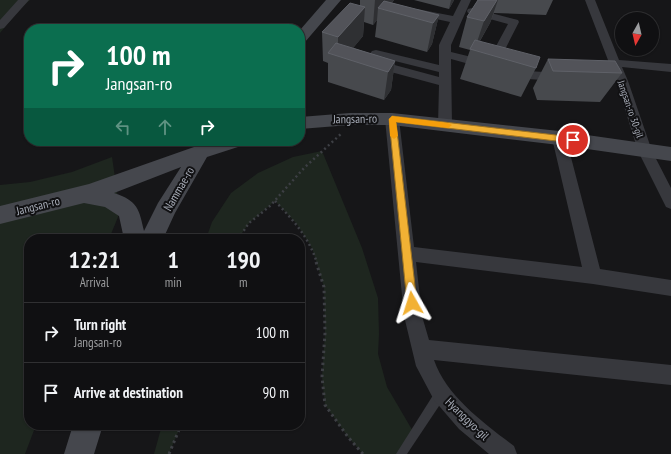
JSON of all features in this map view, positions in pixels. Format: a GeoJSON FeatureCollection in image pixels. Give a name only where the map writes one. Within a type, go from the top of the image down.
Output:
{"type":"FeatureCollection","features":[{"type":"Feature","properties":{"kind":"street"},"geometry":{"type":"LineString","coordinates":[[0,26],[24,0]]}},
{"type":"Feature","properties":{"kind":"street"},"geometry":{"type":"LineString","coordinates":[[305,33],[334,0]]}},
{"type":"Feature","properties":{"kind":"street","name":"Jangsan-ro 30-gil"},"geometry":{"type":"LineString","coordinates":[[590,0],[622,81],[645,151],[671,203]]}},
{"type":"Feature","properties":{"kind":"street"},"geometry":{"type":"LineString","coordinates":[[445,125],[445,45],[464,4],[514,22],[491,66]]}},
{"type":"Feature","properties":{"kind":"street"},"geometry":{"type":"LineString","coordinates":[[408,10],[457,20]]}},
{"type":"Feature","properties":{"kind":"street"},"geometry":{"type":"LineString","coordinates":[[437,29],[451,32]]}},
{"type":"Feature","properties":{"kind":"street"},"geometry":{"type":"LineString","coordinates":[[445,70],[376,53],[369,62],[445,83]]}},
{"type":"Feature","properties":{"kind":"street"},"geometry":{"type":"LineString","coordinates":[[445,54],[527,75],[574,78]]}},
{"type":"Feature","properties":{"kind":"street"},"geometry":{"type":"LineString","coordinates":[[614,63],[671,68]]}},
{"type":"Feature","properties":{"kind":"street"},"geometry":{"type":"LineString","coordinates":[[606,80],[622,81]]}},
{"type":"Feature","properties":{"kind":"street","name":"Jangsan-ro"},"geometry":{"type":"LineString","coordinates":[[306,120],[392,119],[559,138],[671,154]]}},
{"type":"Feature","properties":{"kind":"street","name":"Hyanggyo-gil"},"geometry":{"type":"LineString","coordinates":[[392,119],[413,316],[426,366],[441,393],[466,422],[506,454]]}},
{"type":"Feature","properties":{"kind":"street"},"geometry":{"type":"LineString","coordinates":[[559,138],[593,276]]}},
{"type":"Feature","properties":{"kind":"street","name":"Jangsan-ro"},"geometry":{"type":"LineString","coordinates":[[0,215],[28,210],[117,183],[205,146]]}},
{"type":"Feature","properties":{"kind":"street","name":"Nammae-ro"},"geometry":{"type":"LineString","coordinates":[[154,234],[166,209],[205,146]]}},
{"type":"Feature","properties":{"kind":"street"},"geometry":{"type":"LineString","coordinates":[[83,194],[110,200],[128,211],[134,234]]}},
{"type":"Feature","properties":{"kind":"street"},"geometry":{"type":"LineString","coordinates":[[407,254],[593,276],[671,288]]}},
{"type":"Feature","properties":{"kind":"street"},"geometry":{"type":"LineString","coordinates":[[421,349],[671,375]]}},
{"type":"Feature","properties":{"kind":"street"},"geometry":{"type":"LineString","coordinates":[[79,454],[86,430]]}},
{"type":"Feature","properties":{"kind":"lane"},"geometry":{"type":"LineString","coordinates":[[401,454],[441,393]]}},
{"type":"Feature","properties":{"kind":"path"},"geometry":{"type":"LineString","coordinates":[[241,234],[249,223],[275,201],[304,168],[357,119]]}},
{"type":"Feature","properties":{"kind":"path"},"geometry":{"type":"LineString","coordinates":[[275,201],[297,224],[303,234]]}},
{"type":"Feature","properties":{"kind":"path"},"geometry":{"type":"LineString","coordinates":[[305,237],[312,248],[324,286],[325,333],[322,377],[326,405],[363,454]]}},
{"type":"Feature","properties":{"kind":"path"},"geometry":{"type":"LineString","coordinates":[[169,454],[180,430]]}},
{"type":"Feature","properties":{"kind":"shaded area"},"geometry":{"type":"Polygon","coordinates":[[[0,0],[30,0],[19,10],[0,33],[0,0]]]}},
{"type":"Feature","properties":{"kind":"shaded area"},"geometry":{"type":"Polygon","coordinates":[[[322,151],[362,248],[378,298],[378,354],[387,387],[414,433],[401,454],[363,454],[348,437],[325,405],[322,377],[325,333],[324,287],[312,248],[305,237],[305,234],[303,234],[297,224],[275,201],[249,223],[241,234],[208,234],[212,222],[231,193],[258,173],[293,157],[322,151]]]}},
{"type":"Feature","properties":{"kind":"shaded area"},"geometry":{"type":"Polygon","coordinates":[[[112,157],[120,212],[111,234],[24,234],[24,430],[34,430],[25,454],[0,454],[0,185],[30,182],[72,172],[112,157]]]}},
{"type":"Feature","properties":{"kind":"shaded area"},"geometry":{"type":"Polygon","coordinates":[[[161,430],[179,430],[169,454],[154,454],[161,430]]]}},
{"type":"Feature","properties":{"kind":"building"},"geometry":{"type":"Polygon","coordinates":[[[478,0],[497,0],[484,21],[467,17],[478,0]]]}},
{"type":"Feature","properties":{"kind":"building"},"geometry":{"type":"Polygon","coordinates":[[[384,1],[439,15],[433,23],[378,8],[384,1]]]}},
{"type":"Feature","properties":{"kind":"building"},"geometry":{"type":"Polygon","coordinates":[[[350,3],[365,7],[338,37],[322,32],[350,3]]]}},
{"type":"Feature","properties":{"kind":"building"},"geometry":{"type":"Polygon","coordinates":[[[475,40],[540,57],[536,68],[470,49],[475,40]]]}},
{"type":"Feature","properties":{"kind":"building"},"geometry":{"type":"Polygon","coordinates":[[[336,43],[395,61],[388,72],[328,53],[336,43]]]}},
{"type":"Feature","properties":{"kind":"building"},"geometry":{"type":"Polygon","coordinates":[[[548,59],[615,61],[622,73],[553,71],[548,59]]]}},
{"type":"Feature","properties":{"kind":"slow traffic"},"geometry":{"type":"LineString","coordinates":[[394,136],[392,119],[448,125]]}},
{"type":"Feature","properties":{"kind":"route"},"geometry":{"type":"LineString","coordinates":[[412,303],[392,119],[573,140]]}}]}
